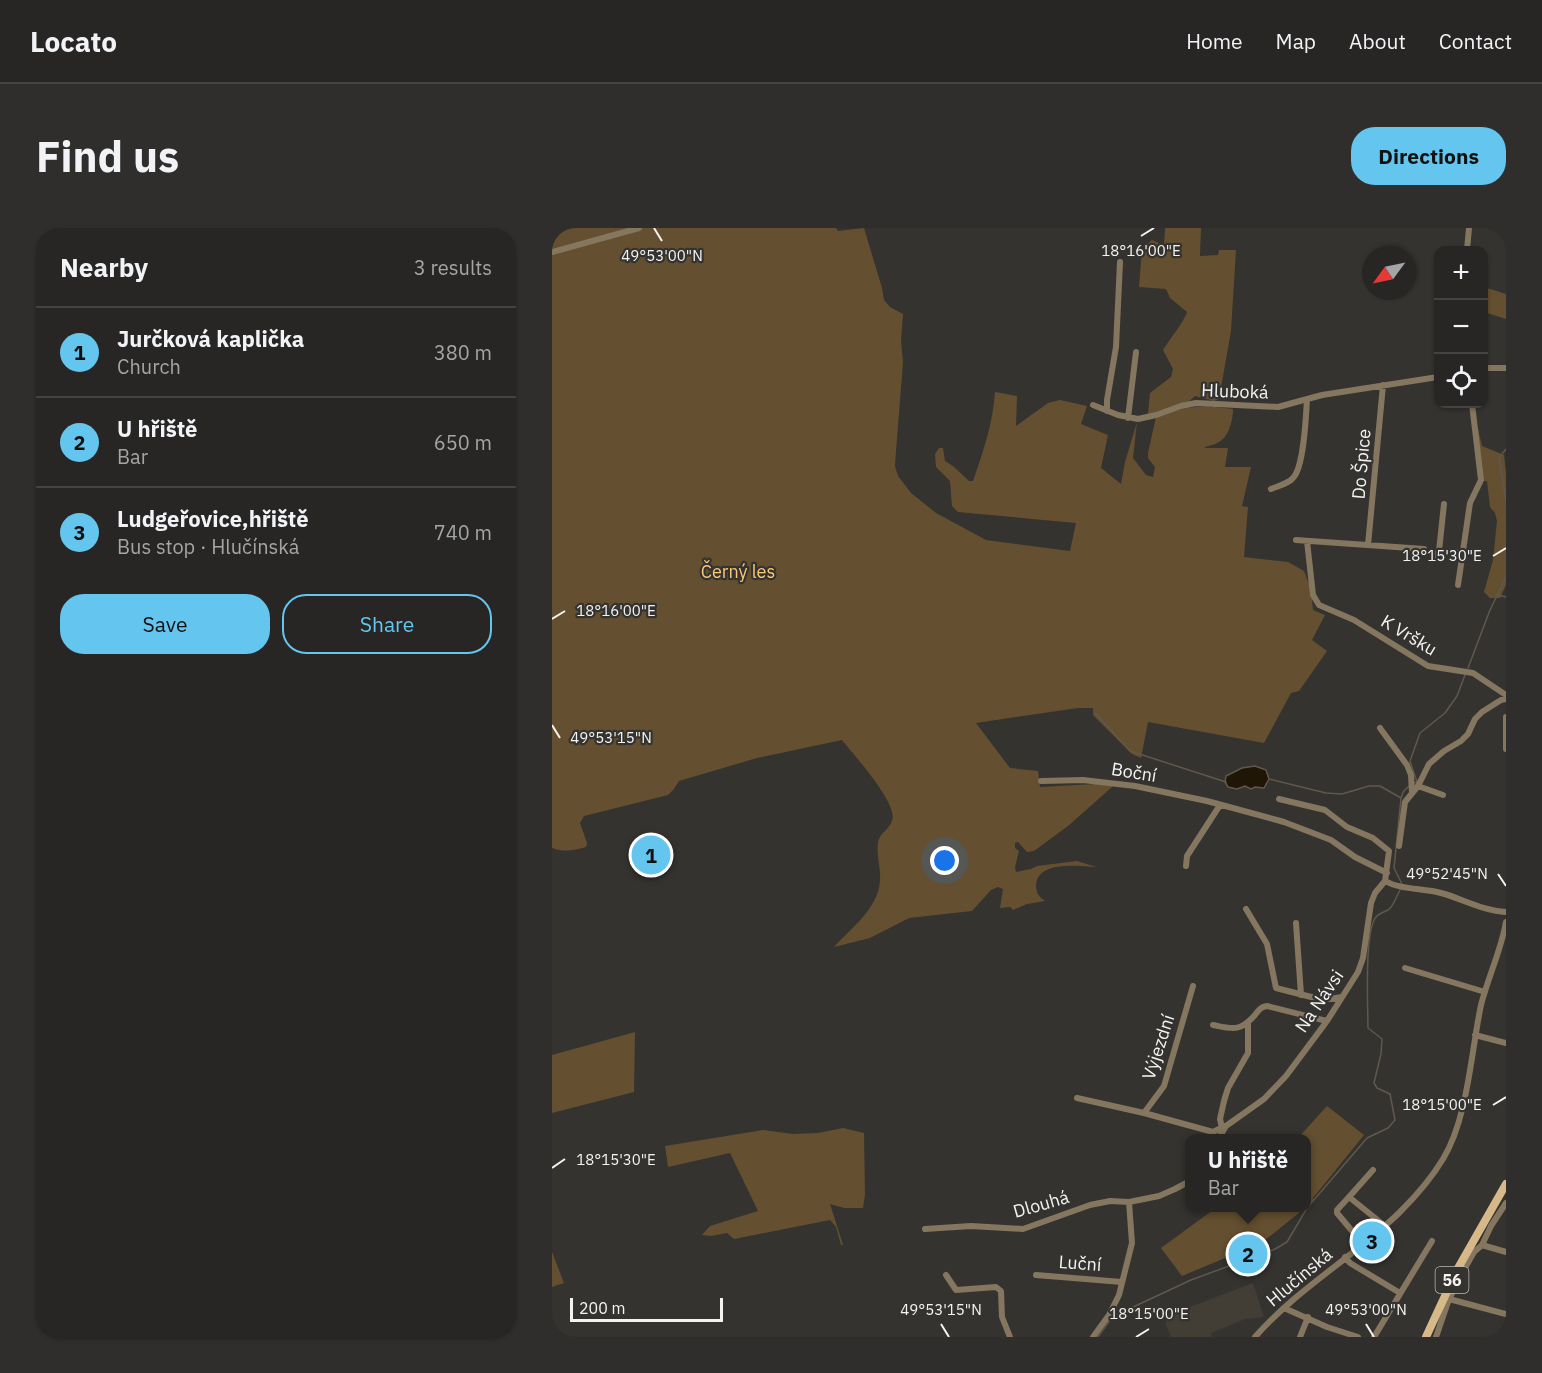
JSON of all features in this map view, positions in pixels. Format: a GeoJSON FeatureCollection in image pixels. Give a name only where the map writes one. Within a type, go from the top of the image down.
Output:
{"type":"FeatureCollection","features":[{"type":"Feature","properties":{"kind":"main road","name":"56"},"geometry":{"type":"LineString","coordinates":[[1426,1337],[1457,1270],[1506,1184]]}},
{"type":"Feature","properties":{"kind":"street"},"geometry":{"type":"LineString","coordinates":[[552,252],[639,228]]}},
{"type":"Feature","properties":{"kind":"street"},"geometry":{"type":"LineString","coordinates":[[1467,246],[1469,228]]}},
{"type":"Feature","properties":{"kind":"street"},"geometry":{"type":"LineString","coordinates":[[1107,411],[1116,347],[1120,261]]}},
{"type":"Feature","properties":{"kind":"street"},"geometry":{"type":"LineString","coordinates":[[1128,418],[1136,352]]}},
{"type":"Feature","properties":{"kind":"street"},"geometry":{"type":"LineString","coordinates":[[1488,369],[1506,368]]}},
{"type":"Feature","properties":{"kind":"street","name":"Hluboká"},"geometry":{"type":"LineString","coordinates":[[1093,405],[1128,418],[1138,419],[1196,403],[1278,407],[1307,399],[1434,378]]}},
{"type":"Feature","properties":{"kind":"street","name":"Do Špice"},"geometry":{"type":"LineString","coordinates":[[1368,545],[1383,385]]}},
{"type":"Feature","properties":{"kind":"street"},"geometry":{"type":"LineString","coordinates":[[1271,489],[1293,478],[1298,467],[1305,429],[1307,399]]}},
{"type":"Feature","properties":{"kind":"street"},"geometry":{"type":"LineString","coordinates":[[1458,585],[1470,503],[1481,480],[1472,408]]}},
{"type":"Feature","properties":{"kind":"street"},"geometry":{"type":"LineString","coordinates":[[1444,504],[1437,554],[1463,553]]}},
{"type":"Feature","properties":{"kind":"street"},"geometry":{"type":"LineString","coordinates":[[1296,540],[1424,549]]}},
{"type":"Feature","properties":{"kind":"street","name":"K Vršku"},"geometry":{"type":"LineString","coordinates":[[1307,541],[1313,595],[1318,605],[1354,620],[1428,666],[1473,673],[1506,697]]}},
{"type":"Feature","properties":{"kind":"street"},"geometry":{"type":"LineString","coordinates":[[1399,846],[1405,802],[1413,787],[1434,758],[1468,734],[1474,719],[1506,697]]}},
{"type":"Feature","properties":{"kind":"street"},"geometry":{"type":"LineString","coordinates":[[1506,717],[1506,749]]}},
{"type":"Feature","properties":{"kind":"street"},"geometry":{"type":"LineString","coordinates":[[1380,728],[1407,765],[1413,787]]}},
{"type":"Feature","properties":{"kind":"street","name":"Boční"},"geometry":{"type":"LineString","coordinates":[[1041,781],[1083,780],[1136,786],[1284,822],[1331,840],[1386,877],[1392,885],[1430,891],[1490,910],[1506,912]]}},
{"type":"Feature","properties":{"kind":"street"},"geometry":{"type":"LineString","coordinates":[[1413,787],[1443,795]]}},
{"type":"Feature","properties":{"kind":"street","name":"Na Návsi"},"geometry":{"type":"LineString","coordinates":[[1221,1134],[1224,1127],[1257,1105],[1286,1076],[1327,1021],[1358,972],[1364,958],[1371,903],[1386,877],[1389,851],[1373,838],[1347,827],[1325,810],[1279,799]]}},
{"type":"Feature","properties":{"kind":"street"},"geometry":{"type":"LineString","coordinates":[[1186,866],[1184,854],[1220,805]]}},
{"type":"Feature","properties":{"kind":"street"},"geometry":{"type":"LineString","coordinates":[[1246,909],[1267,944],[1276,988],[1323,1000],[1342,997]]}},
{"type":"Feature","properties":{"kind":"street","name":"Hlučínská"},"geometry":{"type":"LineString","coordinates":[[1255,1337],[1284,1308],[1385,1226],[1423,1187],[1446,1153],[1460,1114],[1485,992],[1506,922]]}},
{"type":"Feature","properties":{"kind":"street"},"geometry":{"type":"LineString","coordinates":[[1296,923],[1301,995]]}},
{"type":"Feature","properties":{"kind":"street"},"geometry":{"type":"LineString","coordinates":[[1405,968],[1485,992]]}},
{"type":"Feature","properties":{"kind":"street","name":"Výjezdní"},"geometry":{"type":"LineString","coordinates":[[1144,1113],[1164,1086],[1193,986]]}},
{"type":"Feature","properties":{"kind":"street"},"geometry":{"type":"LineString","coordinates":[[1213,1025],[1235,1029],[1248,1023],[1261,1007],[1267,1006],[1327,1021]]}},
{"type":"Feature","properties":{"kind":"street"},"geometry":{"type":"LineString","coordinates":[[1077,1098],[1213,1132],[1224,1127],[1220,1119],[1228,1088],[1248,1053],[1248,1023]]}},
{"type":"Feature","properties":{"kind":"street"},"geometry":{"type":"LineString","coordinates":[[1475,1035],[1506,1043]]}},
{"type":"Feature","properties":{"kind":"street"},"geometry":{"type":"LineString","coordinates":[[1363,1244],[1337,1214],[1337,1210],[1373,1170]]}},
{"type":"Feature","properties":{"kind":"street"},"geometry":{"type":"LineString","coordinates":[[1093,1337],[1119,1295],[1132,1243],[1129,1202],[1166,1193],[1185,1184]]}},
{"type":"Feature","properties":{"kind":"street"},"geometry":{"type":"LineString","coordinates":[[1349,1197],[1385,1226]]}},
{"type":"Feature","properties":{"kind":"street","name":"Dlouhá"},"geometry":{"type":"LineString","coordinates":[[925,1229],[971,1226],[1023,1229],[1090,1205],[1110,1201],[1129,1202]]}},
{"type":"Feature","properties":{"kind":"street"},"geometry":{"type":"LineString","coordinates":[[1436,1337],[1449,1299],[1474,1252],[1482,1245],[1506,1203]]}},
{"type":"Feature","properties":{"kind":"street"},"geometry":{"type":"LineString","coordinates":[[1374,1337],[1432,1241]]}},
{"type":"Feature","properties":{"kind":"street"},"geometry":{"type":"LineString","coordinates":[[1482,1245],[1506,1252]]}},
{"type":"Feature","properties":{"kind":"street"},"geometry":{"type":"LineString","coordinates":[[1345,1257],[1350,1263],[1400,1293]]}},
{"type":"Feature","properties":{"kind":"street"},"geometry":{"type":"LineString","coordinates":[[946,1275],[956,1290],[996,1287],[1001,1291],[1002,1317],[1010,1337]]}},
{"type":"Feature","properties":{"kind":"street","name":"Luční"},"geometry":{"type":"LineString","coordinates":[[1036,1275],[1122,1282]]}},
{"type":"Feature","properties":{"kind":"street"},"geometry":{"type":"LineString","coordinates":[[1449,1299],[1506,1314]]}},
{"type":"Feature","properties":{"kind":"street"},"geometry":{"type":"LineString","coordinates":[[1284,1308],[1357,1337]]}},
{"type":"Feature","properties":{"kind":"street"},"geometry":{"type":"LineString","coordinates":[[1300,1337],[1308,1317]]}},
{"type":"Feature","properties":{"kind":"shaded area"},"geometry":{"type":"Polygon","coordinates":[[[1255,766],[1266,770],[1269,779],[1264,788],[1228,787],[1225,782],[1226,776],[1242,768],[1255,766]]]}},
{"type":"Feature","properties":{"kind":"shaded area"},"geometry":{"type":"Polygon","coordinates":[[[1253,1283],[1264,1317],[1245,1319],[1211,1333],[1212,1337],[1171,1337],[1166,1325],[1166,1316],[1253,1283]]]}},
{"type":"Feature","properties":{"kind":"green space","name":"Černý les"},"geometry":{"type":"Polygon","coordinates":[[[552,228],[836,228],[838,231],[864,228],[884,300],[890,307],[903,314],[901,341],[903,362],[895,466],[898,476],[911,493],[936,513],[986,540],[1070,551],[1076,523],[958,512],[952,506],[950,481],[936,467],[935,454],[939,448],[943,448],[945,461],[969,481],[973,481],[990,426],[995,392],[1017,396],[1016,426],[1048,403],[1060,400],[1087,406],[1081,424],[1108,435],[1101,468],[1121,484],[1137,422],[1133,458],[1146,475],[1153,477],[1155,467],[1148,458],[1148,453],[1156,417],[1194,407],[1233,409],[1231,423],[1225,437],[1204,448],[1228,448],[1225,467],[1251,467],[1242,506],[1248,507],[1244,557],[1288,562],[1304,571],[1311,589],[1313,610],[1325,615],[1312,640],[1327,651],[1299,691],[1291,693],[1264,743],[1148,722],[1141,758],[1132,754],[1093,715],[1093,708],[1078,708],[976,723],[1010,768],[1038,771],[1040,787],[1114,783],[1068,826],[1034,851],[1027,852],[1018,842],[1015,843],[1015,848],[1019,851],[1016,872],[1037,866],[1077,861],[1096,867],[1051,868],[1038,877],[1036,885],[1038,894],[1045,901],[1027,904],[1013,910],[1010,907],[1000,908],[1003,889],[998,887],[991,890],[972,911],[909,918],[870,938],[834,947],[863,917],[875,900],[880,880],[878,843],[892,821],[889,803],[842,740],[757,758],[679,781],[668,795],[584,816],[580,823],[587,843],[586,847],[569,851],[552,848],[552,228]]]}},
{"type":"Feature","properties":{"kind":"green space"},"geometry":{"type":"Polygon","coordinates":[[[1165,228],[1201,228],[1200,256],[1218,255],[1219,250],[1236,250],[1231,331],[1219,399],[1214,401],[1195,396],[1186,404],[1148,414],[1150,393],[1171,377],[1173,369],[1163,350],[1187,312],[1170,298],[1166,289],[1139,287],[1142,249],[1152,240],[1164,245],[1165,228]]]}},
{"type":"Feature","properties":{"kind":"green space"},"geometry":{"type":"Polygon","coordinates":[[[1488,288],[1506,294],[1506,319],[1488,313],[1488,288]]]}},
{"type":"Feature","properties":{"kind":"green space"},"geometry":{"type":"Polygon","coordinates":[[[1477,424],[1482,446],[1504,455],[1506,585],[1500,598],[1490,598],[1484,592],[1493,560],[1497,521],[1490,507],[1487,481],[1483,481],[1477,424]]]}},
{"type":"Feature","properties":{"kind":"green space"},"geometry":{"type":"Polygon","coordinates":[[[635,1032],[634,1092],[552,1113],[552,1055],[635,1032]]]}},
{"type":"Feature","properties":{"kind":"green space"},"geometry":{"type":"Polygon","coordinates":[[[1327,1106],[1364,1135],[1311,1203],[1311,1134],[1302,1134],[1327,1106]]]}},
{"type":"Feature","properties":{"kind":"green space"},"geometry":{"type":"Polygon","coordinates":[[[843,1128],[864,1133],[865,1195],[863,1208],[844,1208],[830,1204],[843,1245],[841,1245],[836,1227],[830,1220],[734,1239],[727,1233],[702,1235],[710,1226],[758,1211],[730,1153],[668,1167],[665,1146],[763,1130],[793,1134],[818,1133],[843,1128]]]}},
{"type":"Feature","properties":{"kind":"green space"},"geometry":{"type":"Polygon","coordinates":[[[1210,1212],[1300,1212],[1259,1245],[1256,1242],[1242,1251],[1182,1276],[1161,1248],[1210,1212]]]}},
{"type":"Feature","properties":{"kind":"green space"},"geometry":{"type":"Polygon","coordinates":[[[552,1252],[564,1283],[552,1287],[552,1252]]]}},
{"type":"Feature","properties":{"kind":"waterway"},"geometry":{"type":"LineString","coordinates":[[1506,449],[1499,458],[1506,501]]}},
{"type":"Feature","properties":{"kind":"waterway"},"geometry":{"type":"LineString","coordinates":[[1468,668],[1490,610],[1506,577]]}},
{"type":"Feature","properties":{"kind":"waterway"},"geometry":{"type":"LineString","coordinates":[[1498,595],[1506,597]]}},
{"type":"Feature","properties":{"kind":"waterway"},"geometry":{"type":"LineString","coordinates":[[1414,783],[1417,782],[1410,761],[1420,733],[1445,713],[1457,696],[1465,675]]}},
{"type":"Feature","properties":{"kind":"waterway"},"geometry":{"type":"LineString","coordinates":[[1095,713],[1130,751],[1226,782]]}},
{"type":"Feature","properties":{"kind":"waterway"},"geometry":{"type":"LineString","coordinates":[[1269,779],[1326,793],[1342,794],[1369,786],[1380,786],[1401,798]]}},
{"type":"Feature","properties":{"kind":"waterway"},"geometry":{"type":"LineString","coordinates":[[1402,884],[1394,868],[1401,798],[1410,785]]}},
{"type":"Feature","properties":{"kind":"waterway"},"geometry":{"type":"LineString","coordinates":[[1311,1203],[1367,1138],[1388,1128],[1395,1120],[1390,1094],[1377,1088],[1374,1083],[1382,1039],[1368,1028],[1368,953],[1372,925],[1377,916],[1392,906],[1400,890]]}},
{"type":"Feature","properties":{"kind":"waterway"},"geometry":{"type":"LineString","coordinates":[[1098,1337],[1110,1320],[1131,1308],[1191,1280],[1275,1249],[1287,1242],[1305,1212]]}},
{"type":"Feature","properties":{"kind":"place","name":"Jurčková kaplička"},"geometry":{"type":"Point","coordinates":[651,855]}},
{"type":"Feature","properties":{"kind":"place","name":"Ludgeřovice,hřiště"},"geometry":{"type":"Point","coordinates":[1372,1241]}},
{"type":"Feature","properties":{"kind":"place","name":"U hřiště"},"geometry":{"type":"Point","coordinates":[1248,1254]}}]}
